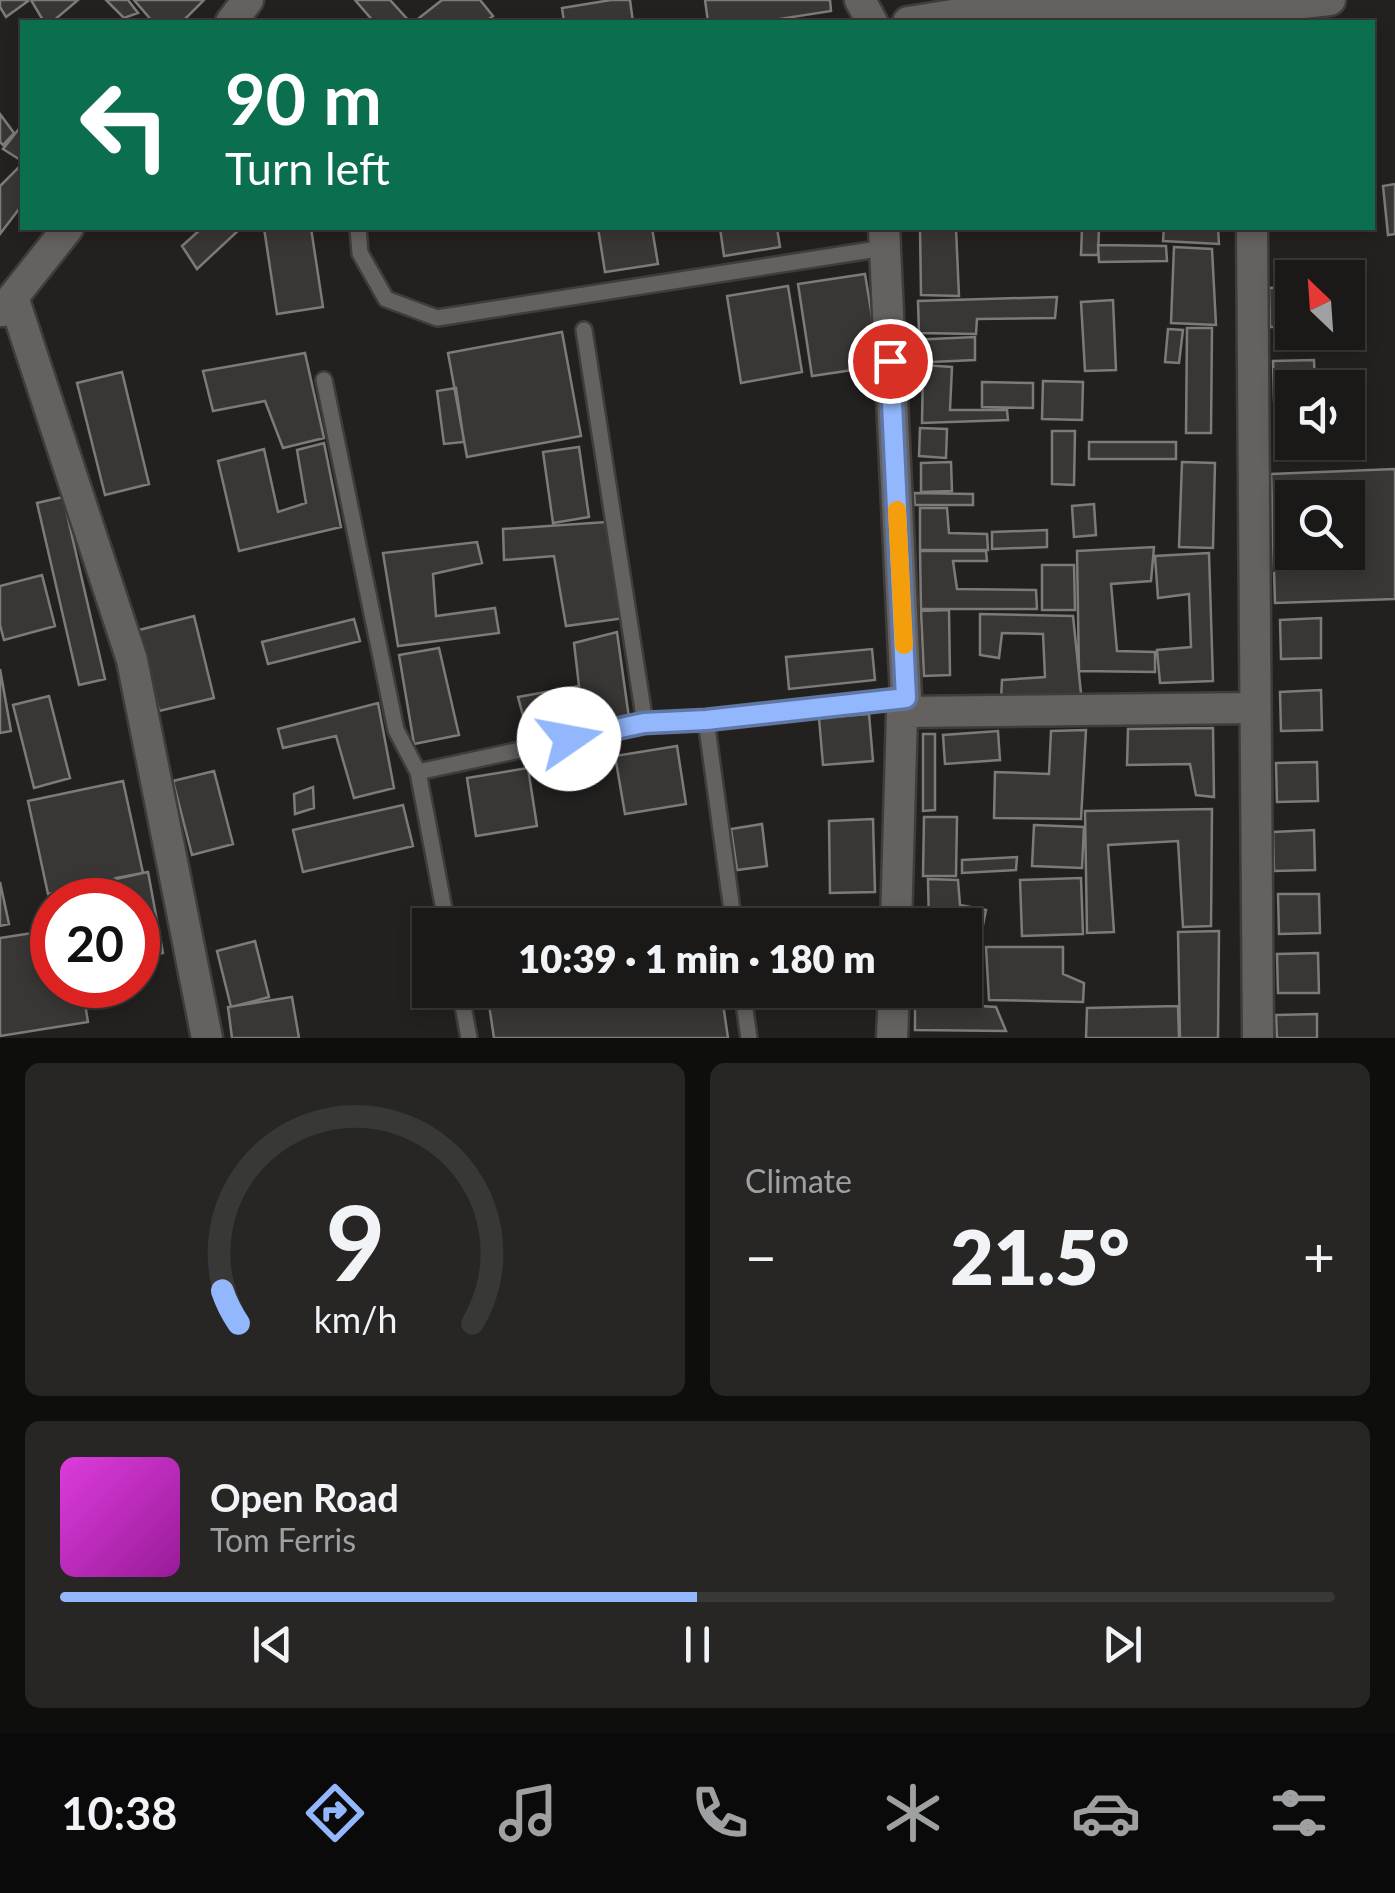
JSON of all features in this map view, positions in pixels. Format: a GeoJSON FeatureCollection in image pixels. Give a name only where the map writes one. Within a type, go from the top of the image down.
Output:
{"type":"FeatureCollection","features":[{"type":"Feature","properties":{"kind":"street"},"geometry":{"type":"LineString","coordinates":[[233,20],[248,0]]}},
{"type":"Feature","properties":{"kind":"street"},"geometry":{"type":"LineString","coordinates":[[921,20],[1080,5],[1250,10],[1330,0]]}},
{"type":"Feature","properties":{"kind":"street"},"geometry":{"type":"LineString","coordinates":[[66,230],[6,305],[132,660],[207,1038]]}},
{"type":"Feature","properties":{"kind":"street"},"geometry":{"type":"LineString","coordinates":[[1252,230],[1258,1038]]}},
{"type":"Feature","properties":{"kind":"street"},"geometry":{"type":"LineString","coordinates":[[884,238],[904,705],[897,908]]}},
{"type":"Feature","properties":{"kind":"street"},"geometry":{"type":"LineString","coordinates":[[904,705],[1254,708]]}},
{"type":"Feature","properties":{"kind":"street"},"geometry":{"type":"LineString","coordinates":[[892,1038],[893,1008]]}},
{"type":"Feature","properties":{"kind":"lane"},"geometry":{"type":"LineString","coordinates":[[358,230],[360,254],[386,299],[437,318],[884,238]]}},
{"type":"Feature","properties":{"kind":"lane"},"geometry":{"type":"LineString","coordinates":[[584,330],[644,723]]}},
{"type":"Feature","properties":{"kind":"lane"},"geometry":{"type":"LineString","coordinates":[[324,380],[396,730],[418,772],[445,908]]}},
{"type":"Feature","properties":{"kind":"lane"},"geometry":{"type":"LineString","coordinates":[[418,772],[644,723],[904,705]]}},
{"type":"Feature","properties":{"kind":"lane"},"geometry":{"type":"LineString","coordinates":[[706,720],[732,908]]}},
{"type":"Feature","properties":{"kind":"lane"},"geometry":{"type":"LineString","coordinates":[[463,1008],[469,1038]]}},
{"type":"Feature","properties":{"kind":"lane"},"geometry":{"type":"LineString","coordinates":[[745,1008],[749,1038]]}},
{"type":"Feature","properties":{"kind":"building"},"geometry":{"type":"Polygon","coordinates":[[[0,0],[27,0],[28,1],[6,17],[0,0]]]}},
{"type":"Feature","properties":{"kind":"building"},"geometry":{"type":"Polygon","coordinates":[[[31,0],[78,0],[54,20],[43,20],[31,0]]]}},
{"type":"Feature","properties":{"kind":"building"},"geometry":{"type":"Polygon","coordinates":[[[106,0],[128,0],[138,13],[124,18],[106,0]]]}},
{"type":"Feature","properties":{"kind":"building"},"geometry":{"type":"Polygon","coordinates":[[[134,0],[204,0],[184,20],[151,20],[134,0]]]}},
{"type":"Feature","properties":{"kind":"building"},"geometry":{"type":"Polygon","coordinates":[[[355,0],[390,0],[408,20],[372,20],[355,0]]]}},
{"type":"Feature","properties":{"kind":"building"},"geometry":{"type":"Polygon","coordinates":[[[442,0],[480,0],[493,16],[488,20],[417,20],[442,0]]]}},
{"type":"Feature","properties":{"kind":"building"},"geometry":{"type":"Polygon","coordinates":[[[630,0],[633,20],[564,20],[562,8],[630,0]]]}},
{"type":"Feature","properties":{"kind":"building"},"geometry":{"type":"Polygon","coordinates":[[[705,0],[830,0],[831,11],[774,20],[708,20],[705,0]]]}},
{"type":"Feature","properties":{"kind":"building"},"geometry":{"type":"Polygon","coordinates":[[[0,114],[14,133],[3,145],[0,142],[0,114]]]}},
{"type":"Feature","properties":{"kind":"building"},"geometry":{"type":"Polygon","coordinates":[[[20,128],[20,160],[3,149],[20,128]]]}},
{"type":"Feature","properties":{"kind":"building"},"geometry":{"type":"Polygon","coordinates":[[[20,166],[20,208],[0,234],[0,186],[20,166]]]}},
{"type":"Feature","properties":{"kind":"building"},"geometry":{"type":"Polygon","coordinates":[[[1395,184],[1395,234],[1388,235],[1383,186],[1395,184]]]}},
{"type":"Feature","properties":{"kind":"building"},"geometry":{"type":"Polygon","coordinates":[[[200,230],[239,230],[197,269],[182,246],[200,230]]]}},
{"type":"Feature","properties":{"kind":"building"},"geometry":{"type":"Polygon","coordinates":[[[264,230],[311,230],[323,307],[277,314],[264,230]]]}},
{"type":"Feature","properties":{"kind":"building"},"geometry":{"type":"Polygon","coordinates":[[[598,230],[652,230],[658,264],[605,272],[598,230]]]}},
{"type":"Feature","properties":{"kind":"building"},"geometry":{"type":"Polygon","coordinates":[[[720,230],[777,230],[780,247],[724,256],[720,230]]]}},
{"type":"Feature","properties":{"kind":"building"},"geometry":{"type":"Polygon","coordinates":[[[920,230],[956,230],[959,296],[921,295],[920,230]]]}},
{"type":"Feature","properties":{"kind":"building"},"geometry":{"type":"Polygon","coordinates":[[[1082,230],[1099,230],[1098,255],[1081,255],[1082,230]]]}},
{"type":"Feature","properties":{"kind":"building"},"geometry":{"type":"Polygon","coordinates":[[[1164,230],[1218,230],[1219,244],[1163,241],[1164,230]]]}},
{"type":"Feature","properties":{"kind":"building"},"geometry":{"type":"Polygon","coordinates":[[[1098,245],[1166,246],[1167,261],[1099,262],[1098,245]]]}},
{"type":"Feature","properties":{"kind":"building"},"geometry":{"type":"Polygon","coordinates":[[[1174,247],[1212,249],[1216,325],[1171,323],[1174,247]]]}},
{"type":"Feature","properties":{"kind":"building"},"geometry":{"type":"Polygon","coordinates":[[[865,274],[880,366],[812,376],[798,284],[865,274]]]}},
{"type":"Feature","properties":{"kind":"building"},"geometry":{"type":"Polygon","coordinates":[[[788,286],[802,372],[741,383],[727,296],[788,286]]]}},
{"type":"Feature","properties":{"kind":"building"},"geometry":{"type":"Polygon","coordinates":[[[1269,288],[1275,288],[1275,327],[1270,327],[1269,288]]]}},
{"type":"Feature","properties":{"kind":"building"},"geometry":{"type":"Polygon","coordinates":[[[1057,297],[1055,318],[977,319],[976,334],[919,333],[918,301],[1057,297]]]}},
{"type":"Feature","properties":{"kind":"building"},"geometry":{"type":"Polygon","coordinates":[[[1113,300],[1116,370],[1085,371],[1081,302],[1113,300]]]}},
{"type":"Feature","properties":{"kind":"building"},"geometry":{"type":"Polygon","coordinates":[[[1187,328],[1212,328],[1211,433],[1186,433],[1187,328]]]}},
{"type":"Feature","properties":{"kind":"building"},"geometry":{"type":"Polygon","coordinates":[[[1168,329],[1183,330],[1179,363],[1165,362],[1168,329]]]}},
{"type":"Feature","properties":{"kind":"building"},"geometry":{"type":"Polygon","coordinates":[[[562,332],[581,436],[467,457],[448,353],[562,332]]]}},
{"type":"Feature","properties":{"kind":"building"},"geometry":{"type":"Polygon","coordinates":[[[975,337],[975,360],[909,363],[909,340],[975,337]]]}},
{"type":"Feature","properties":{"kind":"building"},"geometry":{"type":"Polygon","coordinates":[[[305,353],[324,438],[283,448],[265,401],[213,411],[203,371],[305,353]]]}},
{"type":"Feature","properties":{"kind":"building"},"geometry":{"type":"Polygon","coordinates":[[[1314,360],[1314,370],[1275,370],[1274,400],[1273,361],[1314,360]]]}},
{"type":"Feature","properties":{"kind":"building"},"geometry":{"type":"Polygon","coordinates":[[[923,365],[952,367],[950,410],[1007,410],[1008,420],[922,423],[923,365]]]}},
{"type":"Feature","properties":{"kind":"building"},"geometry":{"type":"Polygon","coordinates":[[[122,372],[149,484],[105,495],[77,383],[122,372]]]}},
{"type":"Feature","properties":{"kind":"building"},"geometry":{"type":"Polygon","coordinates":[[[1043,381],[1083,382],[1082,420],[1042,419],[1043,381]]]}},
{"type":"Feature","properties":{"kind":"building"},"geometry":{"type":"Polygon","coordinates":[[[982,382],[1033,383],[1033,408],[982,407],[982,382]]]}},
{"type":"Feature","properties":{"kind":"building"},"geometry":{"type":"Polygon","coordinates":[[[456,388],[464,442],[444,444],[437,391],[456,388]]]}},
{"type":"Feature","properties":{"kind":"building"},"geometry":{"type":"Polygon","coordinates":[[[920,428],[947,429],[946,458],[919,456],[920,428]]]}},
{"type":"Feature","properties":{"kind":"building"},"geometry":{"type":"Polygon","coordinates":[[[1052,431],[1075,431],[1074,485],[1052,484],[1052,431]]]}},
{"type":"Feature","properties":{"kind":"building"},"geometry":{"type":"Polygon","coordinates":[[[1089,442],[1176,442],[1176,459],[1089,459],[1089,442]]]}},
{"type":"Feature","properties":{"kind":"building"},"geometry":{"type":"Polygon","coordinates":[[[324,443],[341,527],[239,551],[218,461],[264,449],[278,512],[306,503],[297,450],[324,443]]]}},
{"type":"Feature","properties":{"kind":"building"},"geometry":{"type":"Polygon","coordinates":[[[579,447],[589,517],[553,523],[543,452],[579,447]]]}},
{"type":"Feature","properties":{"kind":"building"},"geometry":{"type":"Polygon","coordinates":[[[951,462],[952,491],[921,492],[921,463],[951,462]]]}},
{"type":"Feature","properties":{"kind":"building"},"geometry":{"type":"Polygon","coordinates":[[[1182,462],[1215,463],[1213,548],[1179,547],[1182,462]]]}},
{"type":"Feature","properties":{"kind":"building"},"geometry":{"type":"Polygon","coordinates":[[[1395,469],[1395,599],[1275,603],[1271,474],[1395,469]]]}},
{"type":"Feature","properties":{"kind":"building"},"geometry":{"type":"Polygon","coordinates":[[[914,493],[973,494],[973,505],[915,505],[914,493]]]}},
{"type":"Feature","properties":{"kind":"building"},"geometry":{"type":"Polygon","coordinates":[[[63,497],[105,679],[79,685],[37,503],[63,497]]]}},
{"type":"Feature","properties":{"kind":"building"},"geometry":{"type":"Polygon","coordinates":[[[1094,504],[1096,535],[1074,537],[1072,506],[1094,504]]]}},
{"type":"Feature","properties":{"kind":"building"},"geometry":{"type":"Polygon","coordinates":[[[920,508],[947,508],[949,533],[987,534],[988,550],[920,550],[920,508]]]}},
{"type":"Feature","properties":{"kind":"building"},"geometry":{"type":"Polygon","coordinates":[[[606,522],[625,618],[566,626],[554,556],[504,560],[503,529],[606,522]]]}},
{"type":"Feature","properties":{"kind":"building"},"geometry":{"type":"Polygon","coordinates":[[[1047,530],[1047,547],[992,549],[992,532],[1047,530]]]}},
{"type":"Feature","properties":{"kind":"building"},"geometry":{"type":"Polygon","coordinates":[[[477,542],[482,563],[433,574],[436,616],[495,608],[499,633],[398,646],[383,553],[477,542]]]}},
{"type":"Feature","properties":{"kind":"building"},"geometry":{"type":"Polygon","coordinates":[[[1154,547],[1151,581],[1111,584],[1117,651],[1155,652],[1155,672],[1079,671],[1077,551],[1154,547]]]}},
{"type":"Feature","properties":{"kind":"building"},"geometry":{"type":"Polygon","coordinates":[[[920,551],[986,551],[987,561],[953,561],[957,589],[1036,590],[1037,609],[921,609],[920,551]]]}},
{"type":"Feature","properties":{"kind":"building"},"geometry":{"type":"Polygon","coordinates":[[[1209,553],[1213,681],[1160,683],[1157,650],[1191,647],[1189,594],[1158,598],[1155,556],[1209,553]]]}},
{"type":"Feature","properties":{"kind":"building"},"geometry":{"type":"Polygon","coordinates":[[[1042,565],[1074,565],[1075,610],[1042,610],[1042,565]]]}},
{"type":"Feature","properties":{"kind":"building"},"geometry":{"type":"Polygon","coordinates":[[[42,575],[55,626],[4,640],[0,586],[42,575]]]}},
{"type":"Feature","properties":{"kind":"building"},"geometry":{"type":"Polygon","coordinates":[[[949,610],[950,675],[924,676],[921,611],[949,610]]]}},
{"type":"Feature","properties":{"kind":"building"},"geometry":{"type":"Polygon","coordinates":[[[980,614],[1073,616],[1082,703],[1001,699],[1002,680],[1045,677],[1043,634],[1002,633],[999,658],[980,655],[980,614]]]}},
{"type":"Feature","properties":{"kind":"building"},"geometry":{"type":"Polygon","coordinates":[[[194,616],[214,698],[159,711],[139,630],[194,616]]]}},
{"type":"Feature","properties":{"kind":"building"},"geometry":{"type":"Polygon","coordinates":[[[1321,618],[1321,658],[1281,659],[1280,620],[1321,618]]]}},
{"type":"Feature","properties":{"kind":"building"},"geometry":{"type":"Polygon","coordinates":[[[354,619],[360,641],[268,664],[262,642],[354,619]]]}},
{"type":"Feature","properties":{"kind":"building"},"geometry":{"type":"Polygon","coordinates":[[[617,632],[629,718],[529,738],[518,697],[579,686],[574,643],[617,632]]]}},
{"type":"Feature","properties":{"kind":"building"},"geometry":{"type":"Polygon","coordinates":[[[439,648],[459,735],[414,744],[399,655],[439,648]]]}},
{"type":"Feature","properties":{"kind":"building"},"geometry":{"type":"Polygon","coordinates":[[[872,649],[875,680],[789,689],[786,657],[872,649]]]}},
{"type":"Feature","properties":{"kind":"building"},"geometry":{"type":"Polygon","coordinates":[[[0,669],[11,731],[0,733],[0,669]]]}},
{"type":"Feature","properties":{"kind":"building"},"geometry":{"type":"Polygon","coordinates":[[[1321,690],[1322,730],[1281,731],[1280,692],[1321,690]]]}},
{"type":"Feature","properties":{"kind":"building"},"geometry":{"type":"Polygon","coordinates":[[[49,696],[70,778],[34,788],[13,705],[49,696]]]}},
{"type":"Feature","properties":{"kind":"building"},"geometry":{"type":"Polygon","coordinates":[[[378,703],[394,788],[354,798],[336,736],[283,748],[278,729],[378,703]]]}},
{"type":"Feature","properties":{"kind":"building"},"geometry":{"type":"Polygon","coordinates":[[[869,714],[873,761],[823,765],[819,718],[869,714]]]}},
{"type":"Feature","properties":{"kind":"building"},"geometry":{"type":"Polygon","coordinates":[[[1213,728],[1214,797],[1196,795],[1190,764],[1127,765],[1128,729],[1213,728]]]}},
{"type":"Feature","properties":{"kind":"building"},"geometry":{"type":"Polygon","coordinates":[[[1086,730],[1081,819],[994,818],[995,772],[1049,774],[1051,731],[1086,730]]]}},
{"type":"Feature","properties":{"kind":"building"},"geometry":{"type":"Polygon","coordinates":[[[998,731],[1000,760],[945,764],[943,735],[998,731]]]}},
{"type":"Feature","properties":{"kind":"building"},"geometry":{"type":"Polygon","coordinates":[[[923,734],[935,734],[935,810],[923,811],[923,734]]]}},
{"type":"Feature","properties":{"kind":"building"},"geometry":{"type":"Polygon","coordinates":[[[677,746],[686,804],[625,814],[615,756],[677,746]]]}},
{"type":"Feature","properties":{"kind":"building"},"geometry":{"type":"Polygon","coordinates":[[[1317,762],[1318,801],[1277,802],[1276,763],[1317,762]]]}},
{"type":"Feature","properties":{"kind":"building"},"geometry":{"type":"Polygon","coordinates":[[[528,768],[537,826],[476,836],[467,778],[528,768]]]}},
{"type":"Feature","properties":{"kind":"building"},"geometry":{"type":"Polygon","coordinates":[[[214,771],[233,844],[192,855],[173,781],[214,771]]]}},
{"type":"Feature","properties":{"kind":"building"},"geometry":{"type":"Polygon","coordinates":[[[123,781],[143,873],[120,878],[45,878],[28,801],[123,781]]]}},
{"type":"Feature","properties":{"kind":"building"},"geometry":{"type":"Polygon","coordinates":[[[313,787],[314,808],[295,814],[294,794],[313,787]]]}},
{"type":"Feature","properties":{"kind":"building"},"geometry":{"type":"Polygon","coordinates":[[[403,805],[413,846],[303,872],[293,830],[403,805]]]}},
{"type":"Feature","properties":{"kind":"building"},"geometry":{"type":"Polygon","coordinates":[[[1212,809],[1211,926],[1183,927],[1178,841],[1108,845],[1114,932],[1087,933],[1085,811],[1212,809]]]}},
{"type":"Feature","properties":{"kind":"building"},"geometry":{"type":"Polygon","coordinates":[[[924,817],[957,817],[956,876],[923,876],[924,817]]]}},
{"type":"Feature","properties":{"kind":"building"},"geometry":{"type":"Polygon","coordinates":[[[873,819],[875,892],[830,893],[829,821],[873,819]]]}},
{"type":"Feature","properties":{"kind":"building"},"geometry":{"type":"Polygon","coordinates":[[[762,824],[767,866],[737,870],[731,829],[762,824]]]}},
{"type":"Feature","properties":{"kind":"building"},"geometry":{"type":"Polygon","coordinates":[[[1034,825],[1084,827],[1082,868],[1032,866],[1034,825]]]}},
{"type":"Feature","properties":{"kind":"building"},"geometry":{"type":"Polygon","coordinates":[[[1314,830],[1315,870],[1274,871],[1273,832],[1314,830]]]}},
{"type":"Feature","properties":{"kind":"building"},"geometry":{"type":"Polygon","coordinates":[[[1017,857],[1016,870],[962,873],[962,860],[1017,857]]]}},
{"type":"Feature","properties":{"kind":"building"},"geometry":{"type":"Polygon","coordinates":[[[148,872],[149,878],[116,878],[148,872]]]}},
{"type":"Feature","properties":{"kind":"building"},"geometry":{"type":"Polygon","coordinates":[[[1081,878],[1083,934],[1022,936],[1020,880],[1081,878]]]}},
{"type":"Feature","properties":{"kind":"building"},"geometry":{"type":"Polygon","coordinates":[[[928,879],[958,880],[960,905],[976,908],[929,908],[928,879]]]}},
{"type":"Feature","properties":{"kind":"building"},"geometry":{"type":"Polygon","coordinates":[[[0,882],[9,924],[0,926],[0,882]]]}},
{"type":"Feature","properties":{"kind":"building"},"geometry":{"type":"Polygon","coordinates":[[[1278,894],[1319,894],[1320,933],[1279,934],[1278,894]]]}},
{"type":"Feature","properties":{"kind":"building"},"geometry":{"type":"Polygon","coordinates":[[[1219,931],[1218,1038],[1180,1038],[1178,932],[1219,931]]]}},
{"type":"Feature","properties":{"kind":"building"},"geometry":{"type":"Polygon","coordinates":[[[30,933],[30,1008],[86,1008],[88,1022],[0,1036],[0,938],[30,933]]]}},
{"type":"Feature","properties":{"kind":"building"},"geometry":{"type":"Polygon","coordinates":[[[255,941],[269,997],[231,1007],[217,951],[255,941]]]}},
{"type":"Feature","properties":{"kind":"building"},"geometry":{"type":"Polygon","coordinates":[[[986,947],[1063,947],[1063,974],[1084,983],[1083,1002],[989,1000],[986,947]]]}},
{"type":"Feature","properties":{"kind":"building"},"geometry":{"type":"Polygon","coordinates":[[[1318,953],[1319,993],[1278,993],[1277,954],[1318,953]]]}},
{"type":"Feature","properties":{"kind":"building"},"geometry":{"type":"Polygon","coordinates":[[[292,997],[299,1038],[232,1038],[228,1007],[292,997]]]}},
{"type":"Feature","properties":{"kind":"building"},"geometry":{"type":"Polygon","coordinates":[[[982,1006],[996,1007],[1006,1031],[915,1030],[915,1008],[982,1006]]]}},
{"type":"Feature","properties":{"kind":"building"},"geometry":{"type":"Polygon","coordinates":[[[1178,1006],[1179,1038],[1086,1038],[1087,1008],[1178,1006]]]}},
{"type":"Feature","properties":{"kind":"building"},"geometry":{"type":"Polygon","coordinates":[[[490,1008],[724,1008],[728,1038],[494,1038],[490,1008]]]}},
{"type":"Feature","properties":{"kind":"building"},"geometry":{"type":"Polygon","coordinates":[[[1317,1014],[1317,1038],[1277,1038],[1276,1015],[1317,1014]]]}},
{"type":"Feature","properties":{"kind":"slow traffic"},"geometry":{"type":"LineString","coordinates":[[897,510],[904,645]]}},
{"type":"Feature","properties":{"kind":"route"},"geometry":{"type":"LineString","coordinates":[[569,739],[644,723],[906,698],[890,361]]}}]}
